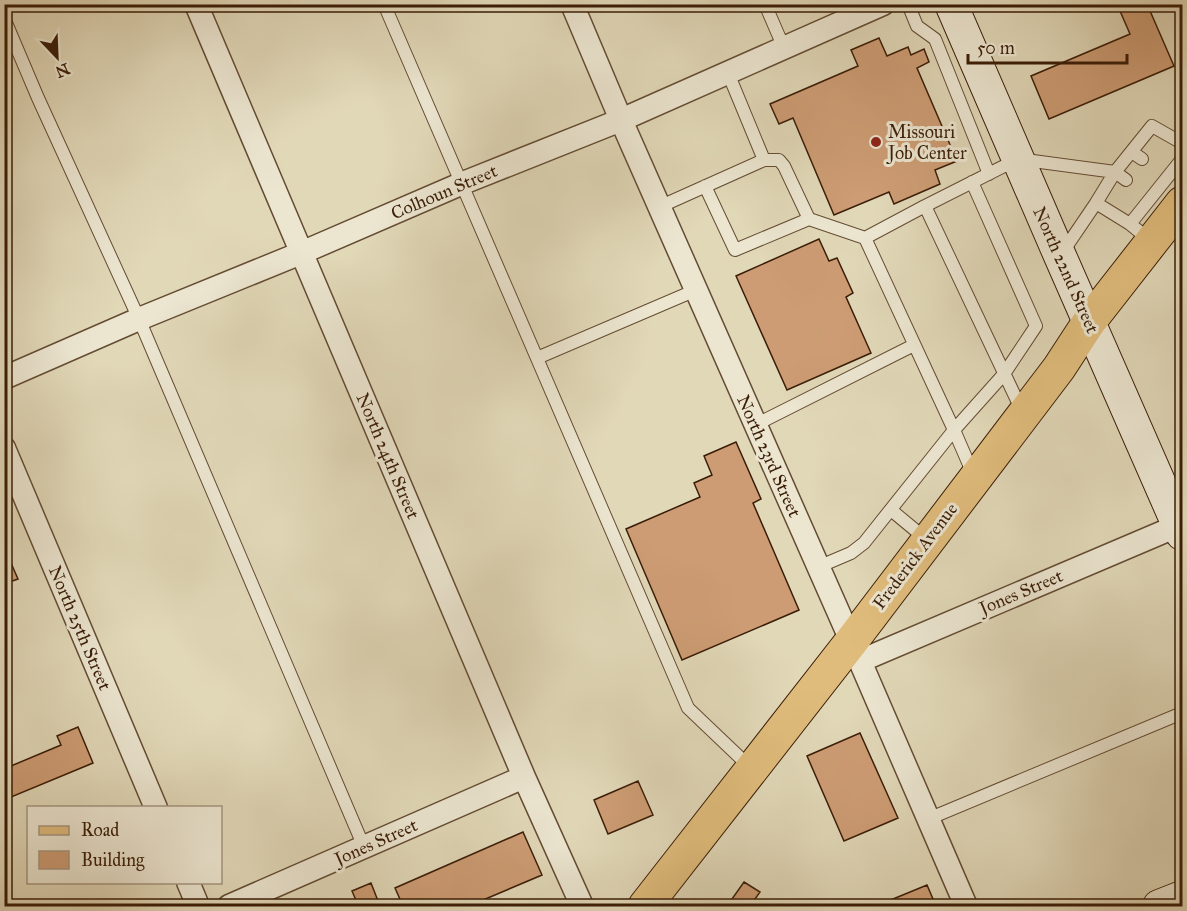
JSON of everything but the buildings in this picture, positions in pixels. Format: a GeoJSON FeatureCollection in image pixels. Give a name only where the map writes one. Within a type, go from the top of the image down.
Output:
{"type":"FeatureCollection","features":[{"type":"Feature","properties":{"kind":"main road","name":"North 22nd Street"},"geometry":{"type":"LineString","coordinates":[[951,4],[1059,256],[1181,528]]}},
{"type":"Feature","properties":{"kind":"main road","name":"Frederick Avenue"},"geometry":{"type":"LineString","coordinates":[[645,906],[751,768],[856,651],[927,540],[1059,368],[1141,233],[1161,189]]}},
{"type":"Feature","properties":{"kind":"main road"},"geometry":{"type":"LineString","coordinates":[[1159,906],[1182,897]]}},
{"type":"Feature","properties":{"kind":"street","name":"North 24th Street"},"geometry":{"type":"LineString","coordinates":[[195,4],[524,777],[582,906]]}},
{"type":"Feature","properties":{"kind":"street","name":"North 23rd Street"},"geometry":{"type":"LineString","coordinates":[[572,4],[966,906]]}},
{"type":"Feature","properties":{"kind":"street","name":"Colhoun Street"},"geometry":{"type":"LineString","coordinates":[[4,378],[463,183],[621,120],[883,4]]}},
{"type":"Feature","properties":{"kind":"street","name":"North 25th Street"},"geometry":{"type":"LineString","coordinates":[[4,448],[156,806]]}},
{"type":"Feature","properties":{"kind":"street","name":"Jones Street"},"geometry":{"type":"LineString","coordinates":[[856,651],[1181,528]]}},
{"type":"Feature","properties":{"kind":"street","name":"Jones Street"},"geometry":{"type":"LineString","coordinates":[[229,906],[524,777]]}},
{"type":"Feature","properties":{"kind":"street"},"geometry":{"type":"LineString","coordinates":[[189,884],[198,906]]}},
{"type":"Feature","properties":{"kind":"lane"},"geometry":{"type":"LineString","coordinates":[[384,4],[688,708],[751,768]]}},
{"type":"Feature","properties":{"kind":"lane"},"geometry":{"type":"LineString","coordinates":[[765,4],[784,48]]}},
{"type":"Feature","properties":{"kind":"lane"},"geometry":{"type":"LineString","coordinates":[[908,4],[917,26],[935,39],[989,174]]}},
{"type":"Feature","properties":{"kind":"lane"},"geometry":{"type":"LineString","coordinates":[[4,18],[38,98],[140,319],[364,847]]}},
{"type":"Feature","properties":{"kind":"lane"},"geometry":{"type":"LineString","coordinates":[[728,73],[764,160]]}},
{"type":"Feature","properties":{"kind":"lane"},"geometry":{"type":"LineString","coordinates":[[1059,256],[1096,203],[1137,156],[1152,126],[1182,143]]}},
{"type":"Feature","properties":{"kind":"lane"},"geometry":{"type":"LineString","coordinates":[[865,238],[1018,159],[1121,176]]}},
{"type":"Feature","properties":{"kind":"lane"},"geometry":{"type":"LineString","coordinates":[[1161,189],[1182,159]]}},
{"type":"Feature","properties":{"kind":"lane"},"geometry":{"type":"LineString","coordinates":[[659,207],[764,160],[779,160],[809,219]]}},
{"type":"Feature","properties":{"kind":"lane"},"geometry":{"type":"LineString","coordinates":[[818,567],[851,553],[864,543],[954,430],[1004,374],[1036,326],[972,182]]}},
{"type":"Feature","properties":{"kind":"lane"},"geometry":{"type":"LineString","coordinates":[[705,186],[735,250],[809,219],[865,238],[975,477]]}},
{"type":"Feature","properties":{"kind":"lane"},"geometry":{"type":"LineString","coordinates":[[1096,203],[1141,233]]}},
{"type":"Feature","properties":{"kind":"lane"},"geometry":{"type":"LineString","coordinates":[[925,206],[1023,414]]}},
{"type":"Feature","properties":{"kind":"lane"},"geometry":{"type":"LineString","coordinates":[[537,358],[696,290]]}},
{"type":"Feature","properties":{"kind":"lane"},"geometry":{"type":"LineString","coordinates":[[755,424],[914,345]]}},
{"type":"Feature","properties":{"kind":"lane"},"geometry":{"type":"LineString","coordinates":[[891,510],[927,540]]}},
{"type":"Feature","properties":{"kind":"lane"},"geometry":{"type":"LineString","coordinates":[[928,819],[1182,713]]}},
{"type":"Feature","properties":{"kind":"place","name":"Missouri Job Center"},"geometry":{"type":"Point","coordinates":[876,142]}}]}
